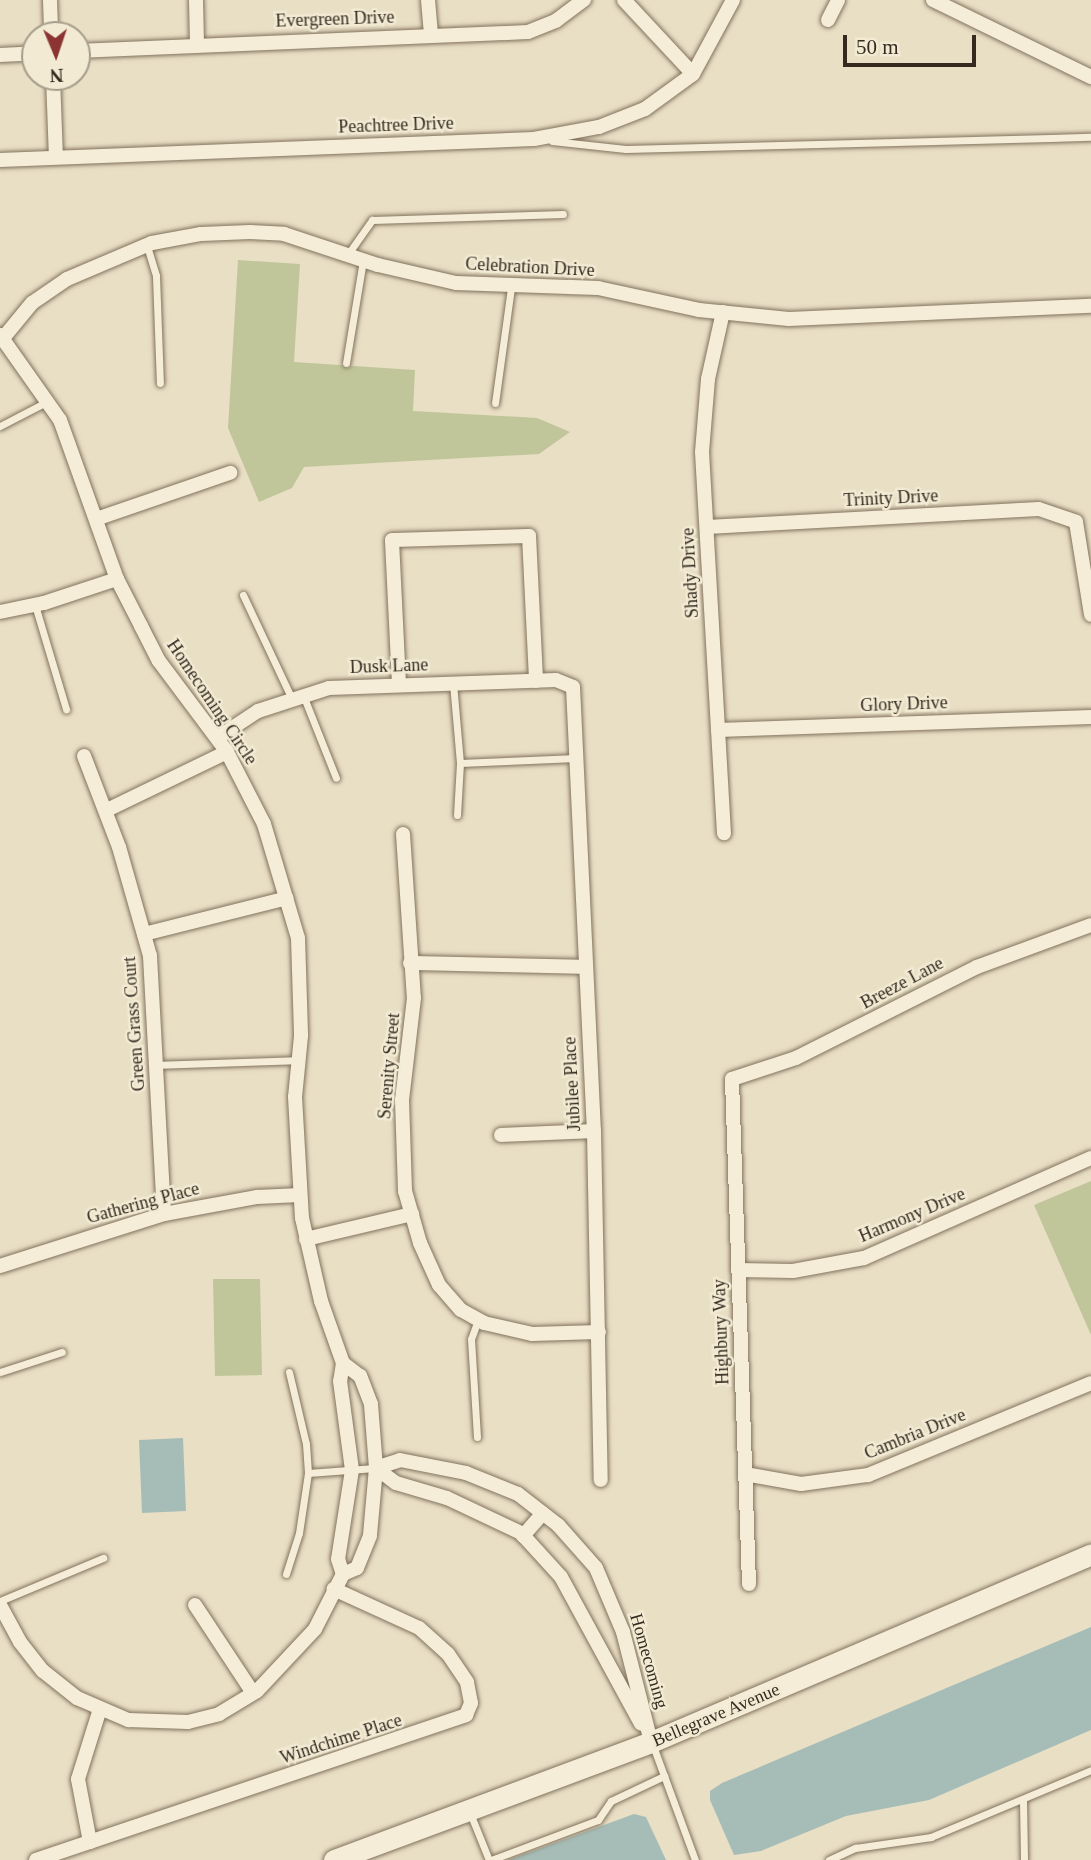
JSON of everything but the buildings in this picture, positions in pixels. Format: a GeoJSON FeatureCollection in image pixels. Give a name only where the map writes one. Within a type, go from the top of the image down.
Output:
{"type":"FeatureCollection","features":[{"type":"Feature","properties":{"kind":"main road","name":"Bellegrave Avenue"},"geometry":{"type":"LineString","coordinates":[[334,1860],[652,1742],[1091,1554]]}},
{"type":"Feature","properties":{"kind":"street"},"geometry":{"type":"LineString","coordinates":[[50,0],[51,21]]}},
{"type":"Feature","properties":{"kind":"street"},"geometry":{"type":"LineString","coordinates":[[196,0],[197,43]]}},
{"type":"Feature","properties":{"kind":"street"},"geometry":{"type":"LineString","coordinates":[[428,0],[432,35]]}},
{"type":"Feature","properties":{"kind":"street","name":"Evergreen Drive"},"geometry":{"type":"LineString","coordinates":[[91,50],[197,43],[528,32],[557,20],[584,0]]}},
{"type":"Feature","properties":{"kind":"street"},"geometry":{"type":"LineString","coordinates":[[624,0],[693,74]]}},
{"type":"Feature","properties":{"kind":"street","name":"Peachtree Drive"},"geometry":{"type":"LineString","coordinates":[[0,160],[534,139],[599,127],[645,109],[693,74],[733,0]]}},
{"type":"Feature","properties":{"kind":"street"},"geometry":{"type":"LineString","coordinates":[[828,20],[838,0]]}},
{"type":"Feature","properties":{"kind":"street"},"geometry":{"type":"LineString","coordinates":[[933,0],[1091,78]]}},
{"type":"Feature","properties":{"kind":"street"},"geometry":{"type":"LineString","coordinates":[[0,55],[21,54]]}},
{"type":"Feature","properties":{"kind":"street"},"geometry":{"type":"LineString","coordinates":[[54,91],[56,157]]}},
{"type":"Feature","properties":{"kind":"street","name":"Celebration Drive"},"geometry":{"type":"LineString","coordinates":[[2,336],[32,303],[67,279],[146,245],[201,234],[250,232],[284,234],[363,259],[456,283],[598,288],[723,312],[789,319],[1091,306]]}},
{"type":"Feature","properties":{"kind":"street","name":"Shady Drive"},"geometry":{"type":"LineString","coordinates":[[723,312],[708,379],[702,452],[724,833]]}},
{"type":"Feature","properties":{"kind":"street","name":"Homecoming Circle"},"geometry":{"type":"LineString","coordinates":[[2,336],[49,401],[76,455],[117,579],[159,661],[227,752],[264,824],[287,898],[298,938],[300,1059],[295,1097],[300,1195],[306,1239],[321,1301],[343,1363],[340,1381],[352,1470],[338,1559],[344,1574]]}},
{"type":"Feature","properties":{"kind":"street"},"geometry":{"type":"LineString","coordinates":[[99,518],[230,473]]}},
{"type":"Feature","properties":{"kind":"street","name":"Trinity Drive"},"geometry":{"type":"LineString","coordinates":[[706,527],[1039,509],[1076,522],[1091,615]]}},
{"type":"Feature","properties":{"kind":"street"},"geometry":{"type":"LineString","coordinates":[[399,684],[392,540],[529,536],[536,681]]}},
{"type":"Feature","properties":{"kind":"street"},"geometry":{"type":"LineString","coordinates":[[0,612],[35,605],[117,579]]}},
{"type":"Feature","properties":{"kind":"street","name":"Dusk Lane"},"geometry":{"type":"LineString","coordinates":[[217,737],[258,711],[329,688],[536,681],[573,687]]}},
{"type":"Feature","properties":{"kind":"street","name":"Jubilee Place"},"geometry":{"type":"LineString","coordinates":[[573,687],[584,967],[594,1131],[601,1480]]}},
{"type":"Feature","properties":{"kind":"street","name":"Glory Drive"},"geometry":{"type":"LineString","coordinates":[[718,730],[1091,717]]}},
{"type":"Feature","properties":{"kind":"street"},"geometry":{"type":"LineString","coordinates":[[107,810],[227,752]]}},
{"type":"Feature","properties":{"kind":"street","name":"Green Grass Court"},"geometry":{"type":"LineString","coordinates":[[84,756],[107,810],[144,934],[154,984],[164,1214]]}},
{"type":"Feature","properties":{"kind":"street","name":"Serenity Street"},"geometry":{"type":"LineString","coordinates":[[403,834],[414,998],[402,1101],[405,1191],[439,1285],[461,1310],[478,1320],[532,1334],[598,1332]]}},
{"type":"Feature","properties":{"kind":"street"},"geometry":{"type":"LineString","coordinates":[[144,934],[287,898]]}},
{"type":"Feature","properties":{"kind":"street","name":"Breeze Lane"},"geometry":{"type":"LineString","coordinates":[[732,1079],[796,1058],[977,967],[1091,925]]}},
{"type":"Feature","properties":{"kind":"street"},"geometry":{"type":"LineString","coordinates":[[410,963],[584,967]]}},
{"type":"Feature","properties":{"kind":"street","name":"Highbury Way"},"geometry":{"type":"LineString","coordinates":[[732,1079],[749,1584]]}},
{"type":"Feature","properties":{"kind":"street"},"geometry":{"type":"LineString","coordinates":[[501,1136],[594,1131]]}},
{"type":"Feature","properties":{"kind":"street","name":"Harmony Drive"},"geometry":{"type":"LineString","coordinates":[[738,1270],[793,1270],[864,1258],[1091,1158]]}},
{"type":"Feature","properties":{"kind":"street","name":"Gathering Place"},"geometry":{"type":"LineString","coordinates":[[0,1266],[164,1214],[257,1197],[300,1195]]}},
{"type":"Feature","properties":{"kind":"street"},"geometry":{"type":"LineString","coordinates":[[306,1239],[412,1214]]}},
{"type":"Feature","properties":{"kind":"street","name":"Homecoming Circle"},"geometry":{"type":"LineString","coordinates":[[0,1603],[20,1642],[43,1671],[100,1709],[128,1720],[188,1722],[219,1714],[253,1693],[293,1657],[315,1629],[344,1574],[357,1568],[370,1535],[376,1468],[368,1394],[360,1376],[343,1363]]}},
{"type":"Feature","properties":{"kind":"street","name":"Cambria Drive"},"geometry":{"type":"LineString","coordinates":[[746,1474],[801,1484],[869,1475],[1091,1383]]}},
{"type":"Feature","properties":{"kind":"street","name":"Homecoming"},"geometry":{"type":"LineString","coordinates":[[376,1468],[400,1460],[466,1473],[518,1494],[543,1513],[596,1568],[623,1632],[652,1742]]}},
{"type":"Feature","properties":{"kind":"street","name":"Homecoming"},"geometry":{"type":"LineString","coordinates":[[376,1468],[396,1483],[447,1498],[523,1536],[561,1577],[652,1742]]}},
{"type":"Feature","properties":{"kind":"street"},"geometry":{"type":"LineString","coordinates":[[523,1536],[543,1513]]}},
{"type":"Feature","properties":{"kind":"street","name":"Windchime Place"},"geometry":{"type":"LineString","coordinates":[[36,1860],[466,1715],[471,1703],[467,1682],[448,1654],[419,1628],[334,1589]]}},
{"type":"Feature","properties":{"kind":"street"},"geometry":{"type":"LineString","coordinates":[[195,1605],[253,1693]]}},
{"type":"Feature","properties":{"kind":"street"},"geometry":{"type":"LineString","coordinates":[[90,1842],[78,1779],[100,1709]]}},
{"type":"Feature","properties":{"kind":"lane"},"geometry":{"type":"LineString","coordinates":[[534,139],[626,149],[1091,137]]}},
{"type":"Feature","properties":{"kind":"lane"},"geometry":{"type":"LineString","coordinates":[[348,254],[372,220],[563,214]]}},
{"type":"Feature","properties":{"kind":"lane"},"geometry":{"type":"LineString","coordinates":[[146,245],[156,276],[160,383]]}},
{"type":"Feature","properties":{"kind":"lane"},"geometry":{"type":"LineString","coordinates":[[346,363],[363,259]]}},
{"type":"Feature","properties":{"kind":"lane"},"geometry":{"type":"LineString","coordinates":[[495,403],[511,287]]}},
{"type":"Feature","properties":{"kind":"lane"},"geometry":{"type":"LineString","coordinates":[[0,426],[49,401]]}},
{"type":"Feature","properties":{"kind":"lane"},"geometry":{"type":"LineString","coordinates":[[243,595],[298,696],[336,778]]}},
{"type":"Feature","properties":{"kind":"lane"},"geometry":{"type":"LineString","coordinates":[[35,605],[66,709]]}},
{"type":"Feature","properties":{"kind":"lane"},"geometry":{"type":"LineString","coordinates":[[453,683],[460,763],[457,814]]}},
{"type":"Feature","properties":{"kind":"lane"},"geometry":{"type":"LineString","coordinates":[[460,763],[576,758]]}},
{"type":"Feature","properties":{"kind":"lane"},"geometry":{"type":"LineString","coordinates":[[158,1065],[300,1059]]}},
{"type":"Feature","properties":{"kind":"lane"},"geometry":{"type":"LineString","coordinates":[[477,1437],[471,1339],[478,1320]]}},
{"type":"Feature","properties":{"kind":"lane"},"geometry":{"type":"LineString","coordinates":[[0,1372],[62,1352]]}},
{"type":"Feature","properties":{"kind":"lane"},"geometry":{"type":"LineString","coordinates":[[286,1574],[299,1532],[308,1473],[306,1444],[289,1372]]}},
{"type":"Feature","properties":{"kind":"lane"},"geometry":{"type":"LineString","coordinates":[[308,1473],[376,1468]]}},
{"type":"Feature","properties":{"kind":"lane"},"geometry":{"type":"LineString","coordinates":[[0,1603],[103,1558]]}},
{"type":"Feature","properties":{"kind":"lane"},"geometry":{"type":"LineString","coordinates":[[652,1742],[695,1860]]}},
{"type":"Feature","properties":{"kind":"lane"},"geometry":{"type":"LineString","coordinates":[[828,1860],[855,1848],[931,1836],[1023,1801],[1091,1770]]}},
{"type":"Feature","properties":{"kind":"lane"},"geometry":{"type":"LineString","coordinates":[[468,1809],[490,1860],[598,1820],[611,1801],[664,1776]]}},
{"type":"Feature","properties":{"kind":"lane"},"geometry":{"type":"LineString","coordinates":[[1023,1801],[1024,1860]]}},
{"type":"Feature","properties":{"kind":"green space"},"geometry":{"type":"Polygon","coordinates":[[[238,260],[300,264],[294,362],[415,370],[413,411],[537,418],[570,432],[539,454],[304,467],[292,488],[259,502],[228,428],[238,260]]]}},
{"type":"Feature","properties":{"kind":"green space"},"geometry":{"type":"Polygon","coordinates":[[[1091,1181],[1091,1335],[1034,1205],[1091,1181]]]}},
{"type":"Feature","properties":{"kind":"green space"},"geometry":{"type":"Polygon","coordinates":[[[213,1279],[260,1279],[262,1375],[215,1376],[213,1279]]]}},
{"type":"Feature","properties":{"kind":"water"},"geometry":{"type":"Polygon","coordinates":[[[183,1438],[186,1511],[142,1513],[139,1440],[183,1438]]]}},
{"type":"Feature","properties":{"kind":"water"},"geometry":{"type":"Polygon","coordinates":[[[1091,1627],[1091,1730],[929,1800],[846,1816],[761,1851],[734,1855],[710,1800],[710,1791],[722,1783],[1091,1627]]]}},
{"type":"Feature","properties":{"kind":"water"},"geometry":{"type":"Polygon","coordinates":[[[634,1814],[646,1817],[666,1860],[508,1860],[634,1814]]]}}]}
